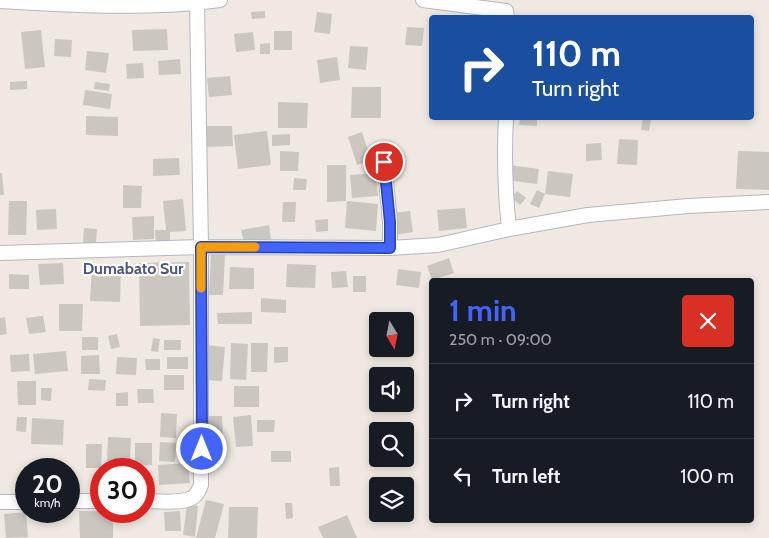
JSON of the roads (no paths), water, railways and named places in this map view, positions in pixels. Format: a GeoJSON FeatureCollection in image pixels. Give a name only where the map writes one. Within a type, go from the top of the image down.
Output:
{"type":"FeatureCollection","features":[{"type":"Feature","properties":{"kind":"street"},"geometry":{"type":"LineString","coordinates":[[0,1],[70,5],[144,6],[220,0]]}},
{"type":"Feature","properties":{"kind":"street"},"geometry":{"type":"LineString","coordinates":[[427,0],[506,11],[507,15]]}},
{"type":"Feature","properties":{"kind":"street"},"geometry":{"type":"LineString","coordinates":[[155,501],[183,501],[192,498],[198,492],[201,485],[201,247],[197,3]]}},
{"type":"Feature","properties":{"kind":"street"},"geometry":{"type":"LineString","coordinates":[[506,120],[505,166],[509,229]]}},
{"type":"Feature","properties":{"kind":"street"},"geometry":{"type":"LineString","coordinates":[[383,149],[390,222],[390,248]]}},
{"type":"Feature","properties":{"kind":"street"},"geometry":{"type":"LineString","coordinates":[[0,253],[201,247],[390,248],[438,244],[588,215],[688,206],[769,202]]}},
{"type":"Feature","properties":{"kind":"street"},"geometry":{"type":"LineString","coordinates":[[0,502],[15,502]]}},
{"type":"Feature","properties":{"kind":"district","name":"Dumabato Sur"},"geometry":{"type":"Point","coordinates":[133,268]}}]}
